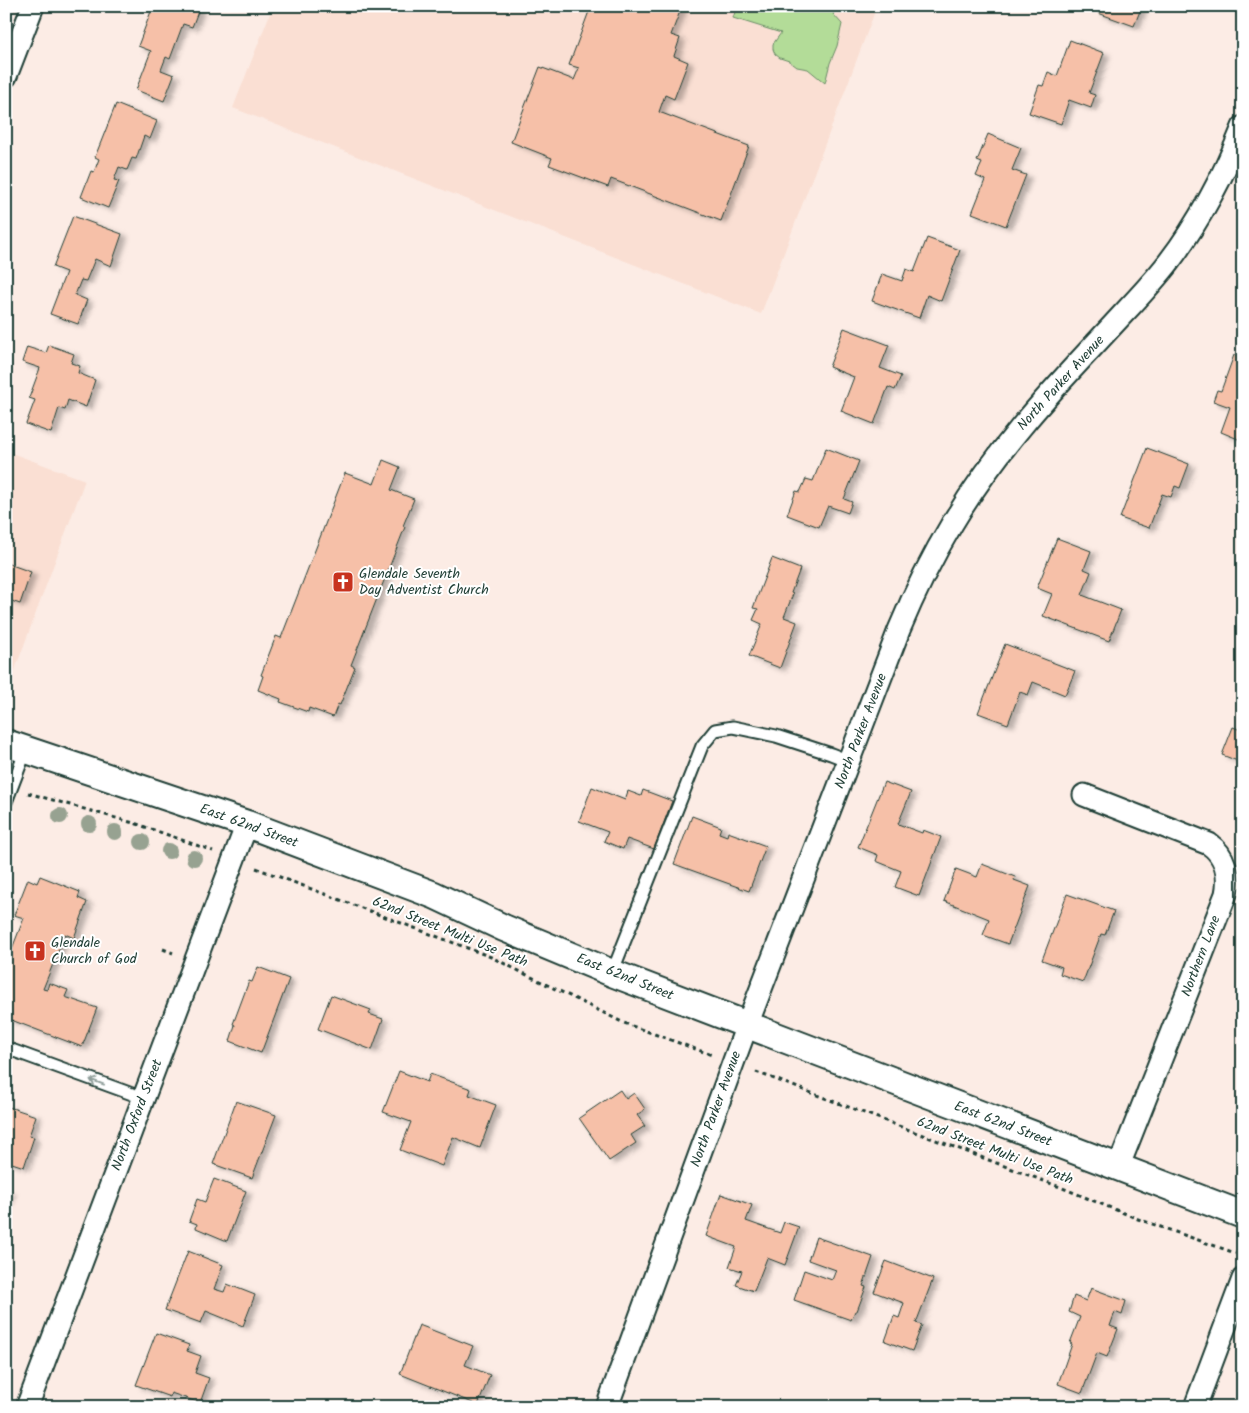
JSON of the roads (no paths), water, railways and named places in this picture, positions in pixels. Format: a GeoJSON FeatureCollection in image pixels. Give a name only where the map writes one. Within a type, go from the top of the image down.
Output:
{"type":"FeatureCollection","features":[{"type":"Feature","properties":{"kind":"street"},"geometry":{"type":"LineString","coordinates":[[6,76],[33,6]]}},
{"type":"Feature","properties":{"kind":"street","name":"North Parker Avenue"},"geometry":{"type":"LineString","coordinates":[[607,1407],[747,1025],[908,609],[940,543],[986,472],[1023,424],[1145,290],[1181,245],[1213,193],[1243,127]]}},
{"type":"Feature","properties":{"kind":"street","name":"East 62nd Street"},"geometry":{"type":"LineString","coordinates":[[16,746],[247,824],[434,896],[504,928],[747,1025],[1243,1215]]}},
{"type":"Feature","properties":{"kind":"street","name":"Northern Lane"},"geometry":{"type":"LineString","coordinates":[[1084,795],[1208,844],[1214,848],[1226,865],[1228,876],[1226,894],[1118,1168]]}},
{"type":"Feature","properties":{"kind":"street","name":"North Oxford Street"},"geometry":{"type":"LineString","coordinates":[[27,1407],[247,824]]}},
{"type":"Feature","properties":{"kind":"street"},"geometry":{"type":"LineString","coordinates":[[1195,1407],[1243,1279]]}},
{"type":"Feature","properties":{"kind":"lane"},"geometry":{"type":"LineString","coordinates":[[612,972],[702,746],[715,730],[734,727],[776,736],[849,761]]}},
{"type":"Feature","properties":{"kind":"lane"},"geometry":{"type":"LineString","coordinates":[[6,802],[16,746]]}},
{"type":"Feature","properties":{"kind":"lane"},"geometry":{"type":"LineString","coordinates":[[6,1048],[143,1098]]}},
{"type":"Feature","properties":{"kind":"place","name":"Glendale Seventh Day Adventist Church"},"geometry":{"type":"Point","coordinates":[343,582]}},
{"type":"Feature","properties":{"kind":"place","name":"Glendale Church of God"},"geometry":{"type":"Point","coordinates":[35,951]}}]}
